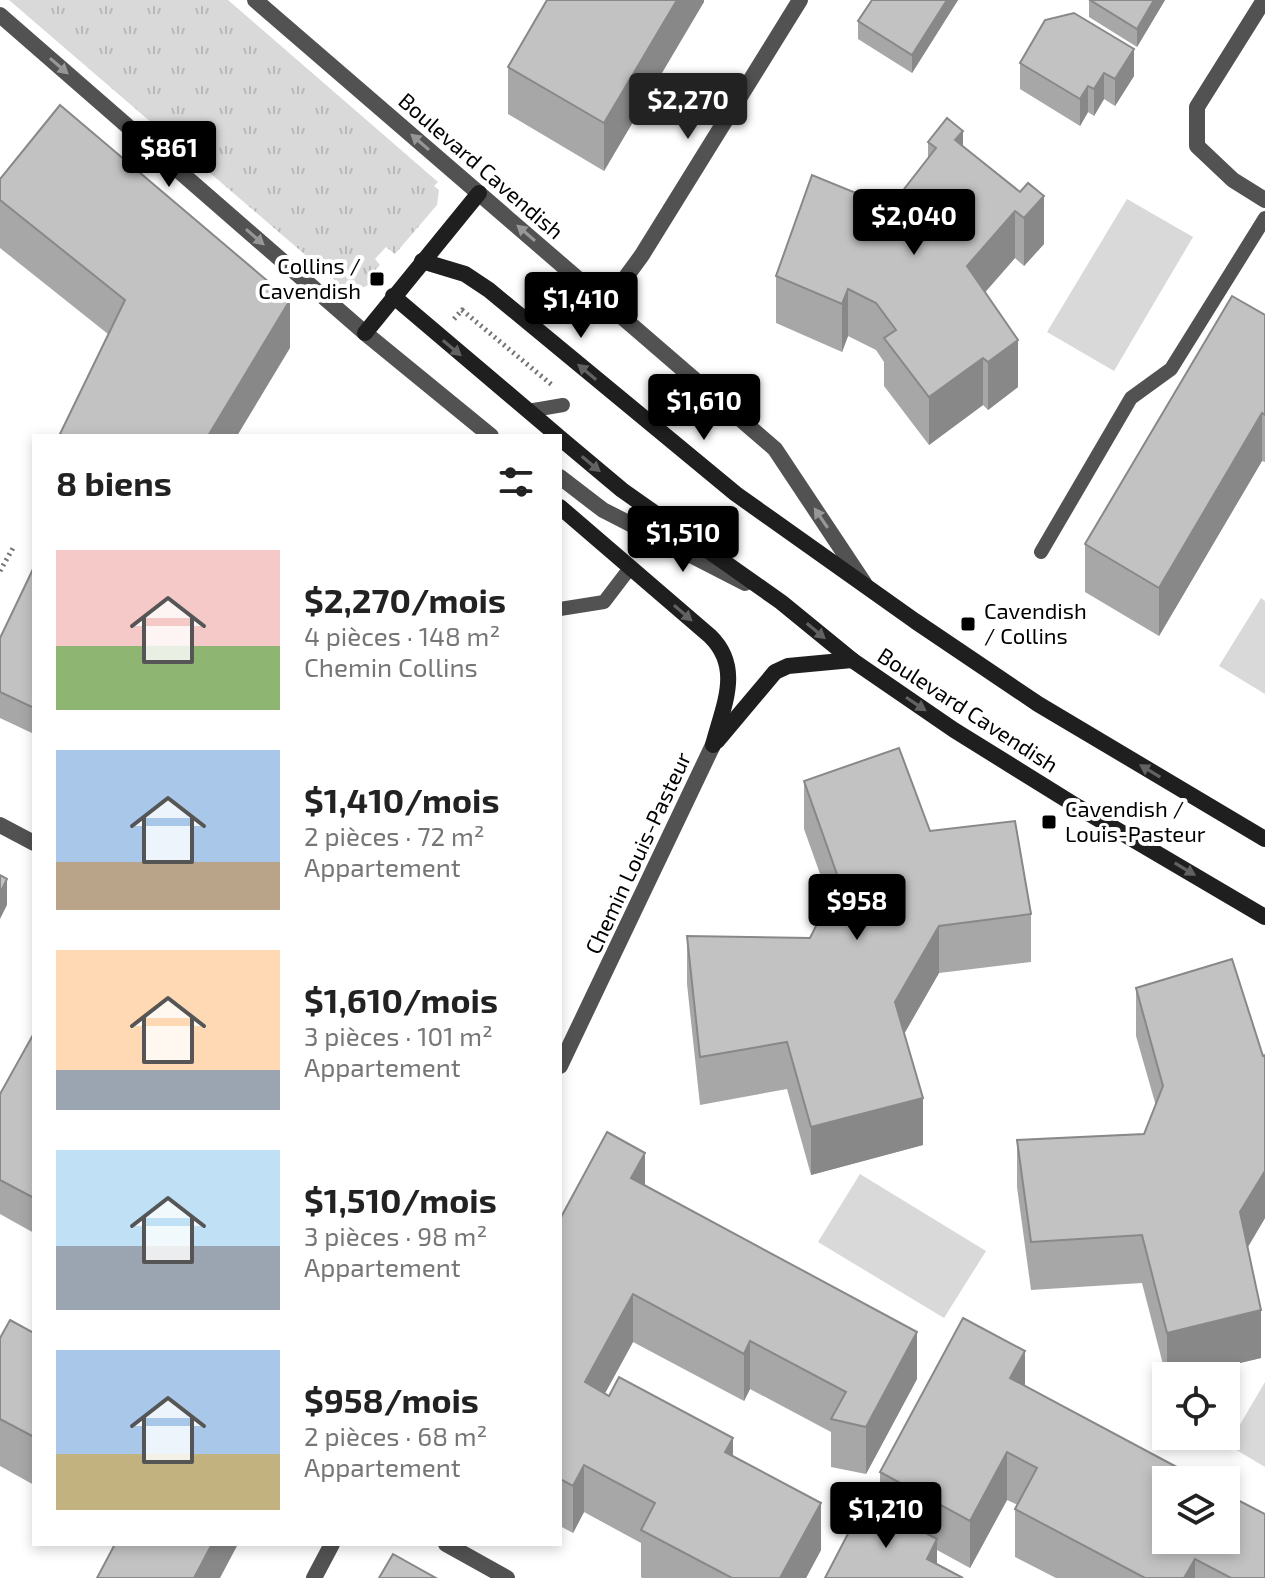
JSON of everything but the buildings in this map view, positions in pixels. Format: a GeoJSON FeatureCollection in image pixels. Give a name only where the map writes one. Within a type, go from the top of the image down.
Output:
{"type":"FeatureCollection","features":[{"type":"Feature","properties":{"kind":"main road"},"geometry":{"type":"LineString","coordinates":[[365,333],[479,193]]}},
{"type":"Feature","properties":{"kind":"main road","name":"Boulevard Cavendish"},"geometry":{"type":"LineString","coordinates":[[422,261],[465,274],[489,290],[736,494],[915,621],[1038,704],[1265,839]]}},
{"type":"Feature","properties":{"kind":"main road","name":"Boulevard Cavendish"},"geometry":{"type":"LineString","coordinates":[[393,296],[555,434]]}},
{"type":"Feature","properties":{"kind":"main road","name":"Boulevard Cavendish"},"geometry":{"type":"LineString","coordinates":[[562,440],[622,490],[781,602],[852,660],[1017,771],[1265,917]]}},
{"type":"Feature","properties":{"kind":"main road"},"geometry":{"type":"LineString","coordinates":[[562,509],[710,636],[725,654],[729,681],[713,745]]}},
{"type":"Feature","properties":{"kind":"main road"},"geometry":{"type":"LineString","coordinates":[[713,745],[775,672],[788,666],[852,660]]}},
{"type":"Feature","properties":{"kind":"street","name":"Boulevard Cavendish"},"geometry":{"type":"LineString","coordinates":[[255,0],[775,449],[864,583]]}},
{"type":"Feature","properties":{"kind":"street"},"geometry":{"type":"LineString","coordinates":[[607,303],[642,255],[800,0]]}},
{"type":"Feature","properties":{"kind":"street"},"geometry":{"type":"LineString","coordinates":[[1264,0],[1197,107],[1197,146],[1233,180],[1265,200]]}},
{"type":"Feature","properties":{"kind":"street"},"geometry":{"type":"LineString","coordinates":[[0,15],[365,333],[489,434]]}},
{"type":"Feature","properties":{"kind":"street","name":"Boulevard Cavendish"},"geometry":{"type":"LineString","coordinates":[[562,479],[603,510],[781,602]]}},
{"type":"Feature","properties":{"kind":"street","name":"Chemin Louis-Pasteur"},"geometry":{"type":"LineString","coordinates":[[562,1062],[713,745]]}},
{"type":"Feature","properties":{"kind":"street"},"geometry":{"type":"LineString","coordinates":[[0,825],[32,842]]}},
{"type":"Feature","properties":{"kind":"street"},"geometry":{"type":"LineString","coordinates":[[314,1578],[331,1546]]}},
{"type":"Feature","properties":{"kind":"street"},"geometry":{"type":"LineString","coordinates":[[450,1546],[507,1578]]}},
{"type":"Feature","properties":{"kind":"lane"},"geometry":{"type":"LineString","coordinates":[[1041,552],[1131,398],[1171,369],[1265,218]]}},
{"type":"Feature","properties":{"kind":"lane"},"geometry":{"type":"LineString","coordinates":[[528,411],[563,405]]}},
{"type":"Feature","properties":{"kind":"lane"},"geometry":{"type":"LineString","coordinates":[[562,609],[604,602],[630,568]]}},
{"type":"Feature","properties":{"kind":"path"},"geometry":{"type":"LineString","coordinates":[[453,321],[462,310],[556,389]]}},
{"type":"Feature","properties":{"kind":"path"},"geometry":{"type":"LineString","coordinates":[[0,571],[13,548]]}},
{"type":"Feature","properties":{"kind":"green space"},"geometry":{"type":"Polygon","coordinates":[[[9,0],[228,0],[438,182],[434,186],[439,190],[437,205],[395,254],[386,247],[375,259],[380,265],[367,279],[370,283],[360,288],[348,285],[345,289],[9,0]]]}},
{"type":"Feature","properties":{"kind":"green space"},"geometry":{"type":"Polygon","coordinates":[[[1127,199],[1193,237],[1114,371],[1047,332],[1127,199]]]}},
{"type":"Feature","properties":{"kind":"green space"},"geometry":{"type":"Polygon","coordinates":[[[1261,598],[1265,601],[1265,694],[1219,666],[1261,598]]]}},
{"type":"Feature","properties":{"kind":"green space"},"geometry":{"type":"Polygon","coordinates":[[[860,1174],[986,1251],[944,1318],[818,1242],[860,1174]]]}},
{"type":"Feature","properties":{"kind":"green space"},"geometry":{"type":"Polygon","coordinates":[[[1265,1382],[1265,1467],[1236,1450],[1240,1450],[1240,1425],[1265,1382]]]}},
{"type":"Feature","properties":{"kind":"place","name":"Collins / Cavendish"},"geometry":{"type":"Point","coordinates":[377,279]}},
{"type":"Feature","properties":{"kind":"place","name":"Cavendish / Collins"},"geometry":{"type":"Point","coordinates":[968,624]}},
{"type":"Feature","properties":{"kind":"place","name":"Cavendish / Louis-Pasteur"},"geometry":{"type":"Point","coordinates":[1049,822]}}]}
